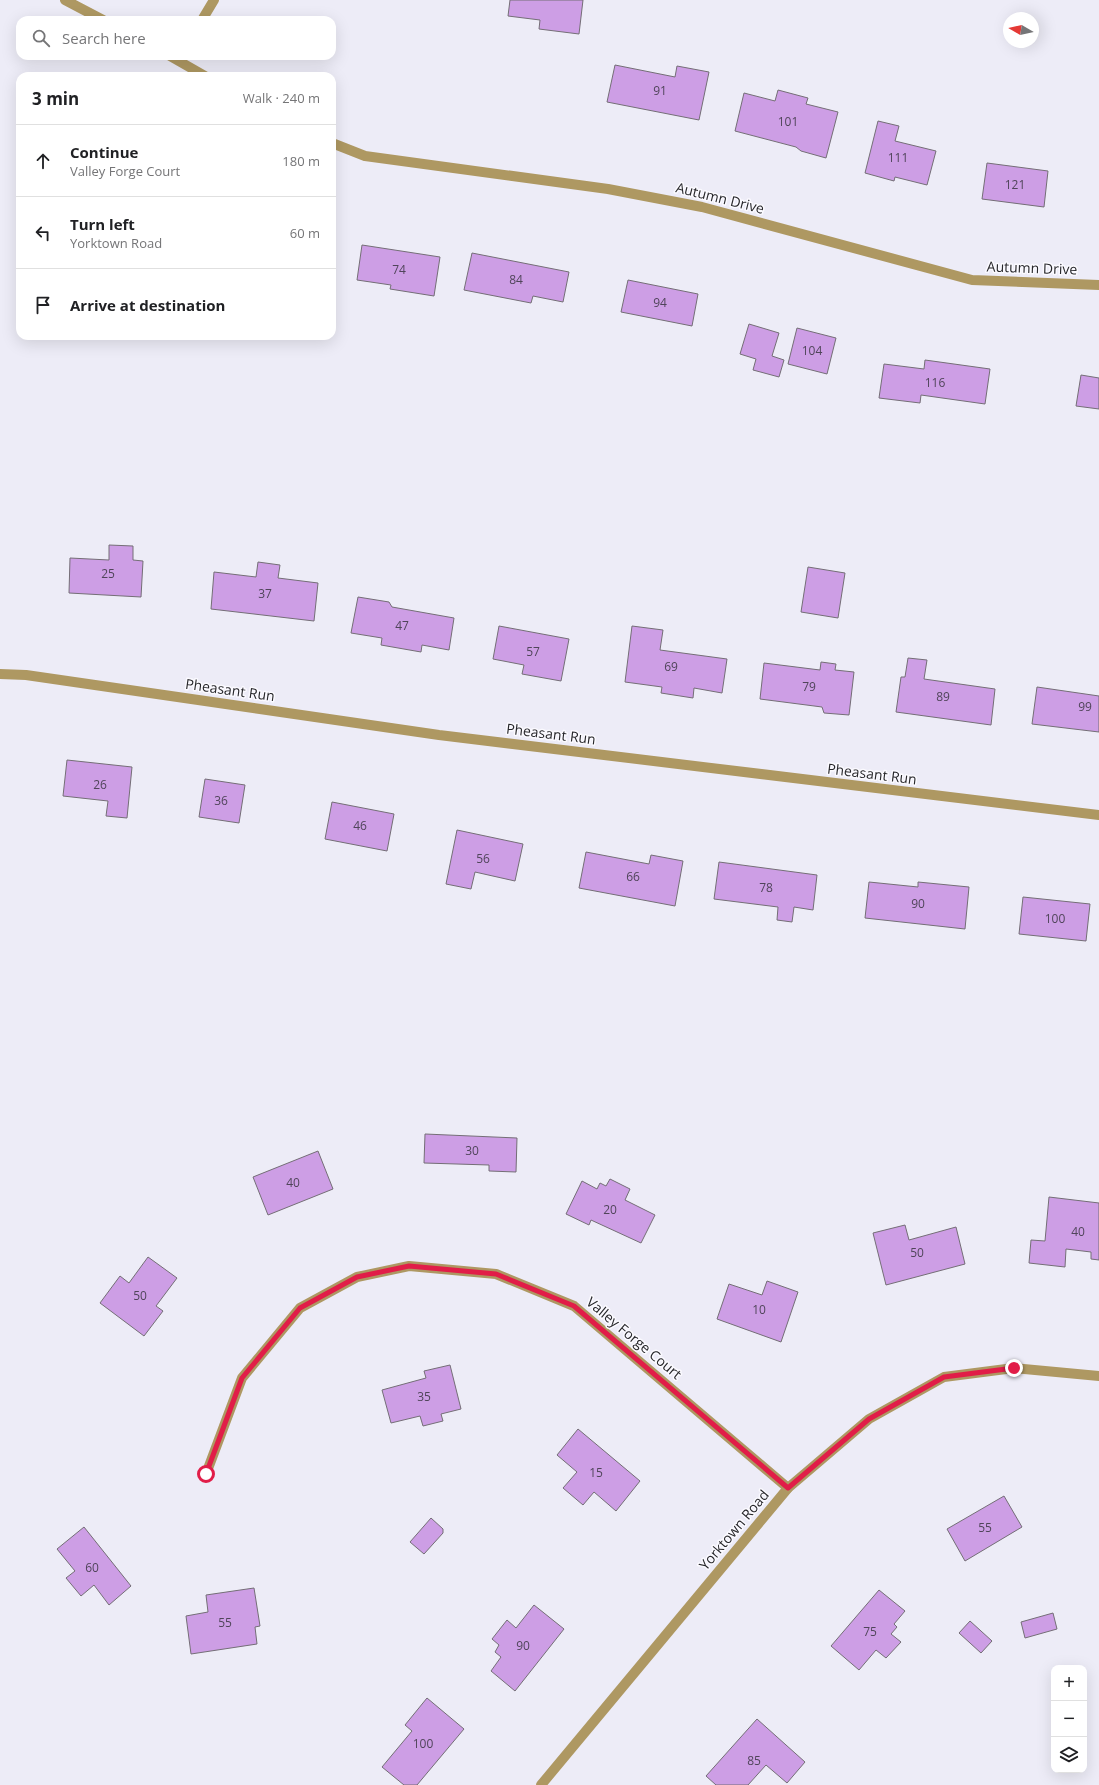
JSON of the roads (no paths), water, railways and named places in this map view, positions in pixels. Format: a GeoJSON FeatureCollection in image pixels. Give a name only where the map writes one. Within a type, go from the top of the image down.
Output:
{"type":"FeatureCollection","features":[{"type":"Feature","properties":{"kind":"street"},"geometry":{"type":"LineString","coordinates":[[65,0],[95,16]]}},
{"type":"Feature","properties":{"kind":"street"},"geometry":{"type":"LineString","coordinates":[[204,16],[214,0]]}},
{"type":"Feature","properties":{"kind":"street"},"geometry":{"type":"LineString","coordinates":[[181,60],[199,72]]}},
{"type":"Feature","properties":{"kind":"street","name":"Autumn Drive"},"geometry":{"type":"LineString","coordinates":[[336,145],[365,156],[608,189],[702,207],[972,280],[1099,285]]}},
{"type":"Feature","properties":{"kind":"street","name":"Pheasant Run"},"geometry":{"type":"LineString","coordinates":[[0,674],[26,675],[439,735],[1099,815]]}},
{"type":"Feature","properties":{"kind":"street","name":"Valley Forge Court"},"geometry":{"type":"LineString","coordinates":[[206,1474],[242,1378],[300,1308],[357,1277],[409,1266],[496,1274],[574,1306],[788,1488]]}},
{"type":"Feature","properties":{"kind":"street","name":"Yorktown Road"},"geometry":{"type":"LineString","coordinates":[[541,1785],[788,1488],[869,1419],[944,1377],[1014,1368],[1099,1376]]}}]}
